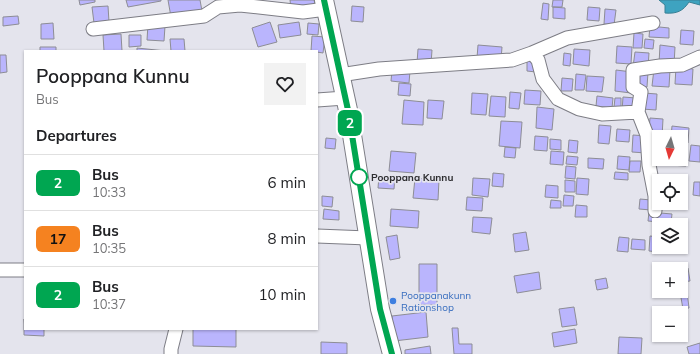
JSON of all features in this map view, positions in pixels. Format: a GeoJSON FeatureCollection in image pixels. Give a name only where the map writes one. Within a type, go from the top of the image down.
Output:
{"type":"FeatureCollection","features":[{"type":"Feature","properties":{"kind":"main road"},"geometry":{"type":"LineString","coordinates":[[325,4],[345,98],[380,309],[392,354]]}},
{"type":"Feature","properties":{"kind":"street"},"geometry":{"type":"LineString","coordinates":[[93,29],[204,16],[218,7],[240,6],[303,12],[325,4]]}},
{"type":"Feature","properties":{"kind":"street"},"geometry":{"type":"LineString","coordinates":[[340,75],[379,69],[512,60],[532,54],[567,38],[654,23]]}},
{"type":"Feature","properties":{"kind":"street"},"geometry":{"type":"LineString","coordinates":[[532,54],[538,60],[543,79],[558,99],[579,109],[602,114],[638,112]]}},
{"type":"Feature","properties":{"kind":"street"},"geometry":{"type":"LineString","coordinates":[[655,211],[655,196],[649,165],[647,135],[638,112],[641,92],[633,87],[633,70],[660,66],[682,65],[700,57]]}},
{"type":"Feature","properties":{"kind":"street"},"geometry":{"type":"LineString","coordinates":[[318,100],[345,98]]}},
{"type":"Feature","properties":{"kind":"street"},"geometry":{"type":"LineString","coordinates":[[318,236],[368,238]]}},
{"type":"Feature","properties":{"kind":"street"},"geometry":{"type":"LineString","coordinates":[[0,270],[24,270]]}},
{"type":"Feature","properties":{"kind":"street"},"geometry":{"type":"LineString","coordinates":[[171,354],[176,330]]}},
{"type":"Feature","properties":{"kind":"water"},"geometry":{"type":"Polygon","coordinates":[[[659,0],[700,0],[700,5],[689,2],[679,11],[665,13],[665,5],[659,0]]]}},
{"type":"Feature","properties":{"kind":"building"},"geometry":{"type":"Polygon","coordinates":[[[79,0],[95,0],[95,2],[80,5],[79,0]]]}},
{"type":"Feature","properties":{"kind":"building"},"geometry":{"type":"Polygon","coordinates":[[[126,0],[161,0],[161,1],[128,7],[126,0]]]}},
{"type":"Feature","properties":{"kind":"building"},"geometry":{"type":"Polygon","coordinates":[[[168,0],[200,0],[202,11],[171,17],[168,0]]]}},
{"type":"Feature","properties":{"kind":"building"},"geometry":{"type":"Polygon","coordinates":[[[290,0],[314,0],[315,4],[291,9],[290,0]]]}},
{"type":"Feature","properties":{"kind":"building"},"geometry":{"type":"Polygon","coordinates":[[[553,0],[563,0],[562,7],[552,7],[553,0]]]}},
{"type":"Feature","properties":{"kind":"building"},"geometry":{"type":"Polygon","coordinates":[[[543,3],[549,4],[548,20],[541,19],[543,3]]]}},
{"type":"Feature","properties":{"kind":"building"},"geometry":{"type":"Polygon","coordinates":[[[108,6],[109,22],[94,23],[92,7],[108,6]]]}},
{"type":"Feature","properties":{"kind":"building"},"geometry":{"type":"Polygon","coordinates":[[[352,6],[364,7],[363,22],[351,21],[352,6]]]}},
{"type":"Feature","properties":{"kind":"building"},"geometry":{"type":"Polygon","coordinates":[[[553,7],[565,8],[565,19],[553,18],[553,7]]]}},
{"type":"Feature","properties":{"kind":"building"},"geometry":{"type":"Polygon","coordinates":[[[588,7],[600,8],[599,21],[587,20],[588,7]]]}},
{"type":"Feature","properties":{"kind":"building"},"geometry":{"type":"Polygon","coordinates":[[[605,9],[616,10],[614,25],[604,24],[605,9]]]}},
{"type":"Feature","properties":{"kind":"building"},"geometry":{"type":"Polygon","coordinates":[[[18,16],[19,24],[3,26],[3,17],[18,16]]]}},
{"type":"Feature","properties":{"kind":"building"},"geometry":{"type":"Polygon","coordinates":[[[270,22],[277,42],[258,47],[252,28],[270,22]]]}},
{"type":"Feature","properties":{"kind":"building"},"geometry":{"type":"Polygon","coordinates":[[[299,22],[301,35],[280,38],[278,25],[299,22]]]}},
{"type":"Feature","properties":{"kind":"building"},"geometry":{"type":"Polygon","coordinates":[[[53,23],[54,39],[41,39],[41,24],[53,23]]]}},
{"type":"Feature","properties":{"kind":"building"},"geometry":{"type":"Polygon","coordinates":[[[308,23],[319,24],[318,35],[307,34],[308,23]]]}},
{"type":"Feature","properties":{"kind":"building"},"geometry":{"type":"Polygon","coordinates":[[[148,24],[165,26],[164,41],[147,40],[148,24]]]}},
{"type":"Feature","properties":{"kind":"building"},"geometry":{"type":"Polygon","coordinates":[[[650,26],[669,28],[669,38],[649,37],[650,26]]]}},
{"type":"Feature","properties":{"kind":"building"},"geometry":{"type":"Polygon","coordinates":[[[681,30],[694,31],[693,45],[680,44],[681,30]]]}},
{"type":"Feature","properties":{"kind":"building"},"geometry":{"type":"Polygon","coordinates":[[[634,33],[643,34],[642,48],[633,48],[634,33]]]}},
{"type":"Feature","properties":{"kind":"building"},"geometry":{"type":"Polygon","coordinates":[[[121,34],[122,50],[104,50],[103,35],[121,34]]]}},
{"type":"Feature","properties":{"kind":"building"},"geometry":{"type":"Polygon","coordinates":[[[129,35],[141,35],[141,46],[129,47],[129,35]]]}},
{"type":"Feature","properties":{"kind":"building"},"geometry":{"type":"Polygon","coordinates":[[[312,36],[325,37],[323,53],[318,52],[318,50],[311,50],[312,36]]]}},
{"type":"Feature","properties":{"kind":"building"},"geometry":{"type":"Polygon","coordinates":[[[170,39],[184,39],[185,50],[171,50],[170,39]]]}},
{"type":"Feature","properties":{"kind":"building"},"geometry":{"type":"Polygon","coordinates":[[[645,39],[654,40],[653,49],[644,48],[645,39]]]}},
{"type":"Feature","properties":{"kind":"building"},"geometry":{"type":"Polygon","coordinates":[[[478,45],[502,47],[501,60],[477,58],[478,45]]]}},
{"type":"Feature","properties":{"kind":"building"},"geometry":{"type":"Polygon","coordinates":[[[660,45],[675,47],[674,65],[659,64],[660,45]]]}},
{"type":"Feature","properties":{"kind":"building"},"geometry":{"type":"Polygon","coordinates":[[[617,46],[632,47],[631,64],[616,63],[617,46]]]}},
{"type":"Feature","properties":{"kind":"building"},"geometry":{"type":"Polygon","coordinates":[[[40,47],[56,47],[56,50],[40,50],[40,47]]]}},
{"type":"Feature","properties":{"kind":"building"},"geometry":{"type":"Polygon","coordinates":[[[137,48],[156,50],[137,50],[137,48]]]}},
{"type":"Feature","properties":{"kind":"building"},"geometry":{"type":"Polygon","coordinates":[[[418,49],[432,50],[431,64],[417,63],[418,49]]]}},
{"type":"Feature","properties":{"kind":"building"},"geometry":{"type":"Polygon","coordinates":[[[574,49],[590,50],[589,66],[573,64],[574,49]]]}},
{"type":"Feature","properties":{"kind":"building"},"geometry":{"type":"Polygon","coordinates":[[[635,52],[649,53],[648,68],[633,67],[635,52]]]}},
{"type":"Feature","properties":{"kind":"building"},"geometry":{"type":"Polygon","coordinates":[[[564,53],[571,54],[570,66],[563,65],[564,53]]]}},
{"type":"Feature","properties":{"kind":"building"},"geometry":{"type":"Polygon","coordinates":[[[0,55],[6,55],[7,72],[0,73],[0,55]]]}},
{"type":"Feature","properties":{"kind":"building"},"geometry":{"type":"Polygon","coordinates":[[[527,61],[537,62],[536,72],[527,71],[527,61]]]}},
{"type":"Feature","properties":{"kind":"building"},"geometry":{"type":"Polygon","coordinates":[[[676,67],[693,69],[692,85],[675,84],[676,67]]]}},
{"type":"Feature","properties":{"kind":"building"},"geometry":{"type":"Polygon","coordinates":[[[654,69],[670,70],[669,87],[652,86],[654,69]]]}},
{"type":"Feature","properties":{"kind":"building"},"geometry":{"type":"Polygon","coordinates":[[[392,70],[410,71],[409,83],[391,81],[392,70]]]}},
{"type":"Feature","properties":{"kind":"building"},"geometry":{"type":"Polygon","coordinates":[[[616,70],[632,72],[631,93],[615,91],[616,70]]]}},
{"type":"Feature","properties":{"kind":"building"},"geometry":{"type":"Polygon","coordinates":[[[635,71],[648,72],[647,87],[634,86],[635,71]]]}},
{"type":"Feature","properties":{"kind":"building"},"geometry":{"type":"Polygon","coordinates":[[[576,74],[586,75],[584,90],[575,90],[576,74]]]}},
{"type":"Feature","properties":{"kind":"building"},"geometry":{"type":"Polygon","coordinates":[[[587,76],[604,77],[602,92],[586,91],[587,76]]]}},
{"type":"Feature","properties":{"kind":"building"},"geometry":{"type":"Polygon","coordinates":[[[562,78],[573,79],[572,91],[561,91],[562,78]]]}},
{"type":"Feature","properties":{"kind":"building"},"geometry":{"type":"Polygon","coordinates":[[[399,83],[411,84],[410,96],[398,95],[399,83]]]}},
{"type":"Feature","properties":{"kind":"building"},"geometry":{"type":"Polygon","coordinates":[[[525,90],[541,91],[540,105],[524,104],[525,90]]]}},
{"type":"Feature","properties":{"kind":"building"},"geometry":{"type":"Polygon","coordinates":[[[510,92],[521,93],[519,109],[509,108],[510,92]]]}},
{"type":"Feature","properties":{"kind":"building"},"geometry":{"type":"Polygon","coordinates":[[[472,93],[488,94],[486,115],[471,114],[472,93]]]}},
{"type":"Feature","properties":{"kind":"building"},"geometry":{"type":"Polygon","coordinates":[[[644,93],[657,94],[656,110],[642,109],[644,93]]]}},
{"type":"Feature","properties":{"kind":"building"},"geometry":{"type":"Polygon","coordinates":[[[491,96],[506,97],[505,117],[489,116],[491,96]]]}},
{"type":"Feature","properties":{"kind":"building"},"geometry":{"type":"Polygon","coordinates":[[[597,96],[613,98],[612,108],[596,106],[597,96]]]}},
{"type":"Feature","properties":{"kind":"building"},"geometry":{"type":"Polygon","coordinates":[[[623,97],[636,98],[635,112],[622,111],[623,97]]]}},
{"type":"Feature","properties":{"kind":"building"},"geometry":{"type":"Polygon","coordinates":[[[615,98],[621,98],[621,108],[614,107],[615,98]]]}},
{"type":"Feature","properties":{"kind":"building"},"geometry":{"type":"Polygon","coordinates":[[[404,100],[424,102],[423,125],[402,124],[404,100]]]}},
{"type":"Feature","properties":{"kind":"building"},"geometry":{"type":"Polygon","coordinates":[[[428,100],[444,101],[442,119],[427,118],[428,100]]]}},
{"type":"Feature","properties":{"kind":"building"},"geometry":{"type":"Polygon","coordinates":[[[537,107],[554,109],[552,130],[536,128],[537,107]]]}},
{"type":"Feature","properties":{"kind":"building"},"geometry":{"type":"Polygon","coordinates":[[[650,118],[663,119],[662,130],[652,130],[652,140],[648,140],[650,118]]]}},
{"type":"Feature","properties":{"kind":"building"},"geometry":{"type":"Polygon","coordinates":[[[501,121],[522,122],[520,148],[499,146],[501,121]]]}},
{"type":"Feature","properties":{"kind":"building"},"geometry":{"type":"Polygon","coordinates":[[[599,125],[611,126],[609,144],[598,143],[599,125]]]}},
{"type":"Feature","properties":{"kind":"building"},"geometry":{"type":"Polygon","coordinates":[[[672,126],[689,128],[688,143],[688,130],[672,130],[672,126]]]}},
{"type":"Feature","properties":{"kind":"building"},"geometry":{"type":"Polygon","coordinates":[[[617,129],[630,130],[629,142],[616,141],[617,129]]]}},
{"type":"Feature","properties":{"kind":"building"},"geometry":{"type":"Polygon","coordinates":[[[633,135],[647,136],[646,153],[632,152],[633,135]]]}},
{"type":"Feature","properties":{"kind":"building"},"geometry":{"type":"Polygon","coordinates":[[[535,136],[548,137],[547,151],[534,150],[535,136]]]}},
{"type":"Feature","properties":{"kind":"building"},"geometry":{"type":"Polygon","coordinates":[[[326,138],[336,139],[335,149],[325,148],[326,138]]]}},
{"type":"Feature","properties":{"kind":"building"},"geometry":{"type":"Polygon","coordinates":[[[550,139],[561,140],[561,150],[550,149],[550,139]]]}},
{"type":"Feature","properties":{"kind":"building"},"geometry":{"type":"Polygon","coordinates":[[[569,140],[578,141],[577,153],[568,152],[569,140]]]}},
{"type":"Feature","properties":{"kind":"building"},"geometry":{"type":"Polygon","coordinates":[[[691,145],[700,146],[700,162],[689,161],[691,145]]]}},
{"type":"Feature","properties":{"kind":"building"},"geometry":{"type":"Polygon","coordinates":[[[505,147],[516,148],[515,158],[504,157],[505,147]]]}},
{"type":"Feature","properties":{"kind":"building"},"geometry":{"type":"Polygon","coordinates":[[[391,151],[416,153],[414,173],[389,171],[391,151]]]}},
{"type":"Feature","properties":{"kind":"building"},"geometry":{"type":"Polygon","coordinates":[[[551,151],[564,152],[563,165],[550,164],[551,151]]]}},
{"type":"Feature","properties":{"kind":"building"},"geometry":{"type":"Polygon","coordinates":[[[567,156],[578,157],[577,165],[566,164],[567,156]]]}},
{"type":"Feature","properties":{"kind":"building"},"geometry":{"type":"Polygon","coordinates":[[[618,156],[630,157],[629,170],[617,169],[618,156]]]}},
{"type":"Feature","properties":{"kind":"building"},"geometry":{"type":"Polygon","coordinates":[[[588,158],[604,159],[603,169],[588,168],[588,158]]]}},
{"type":"Feature","properties":{"kind":"building"},"geometry":{"type":"Polygon","coordinates":[[[630,161],[641,161],[640,172],[629,172],[630,161]]]}},
{"type":"Feature","properties":{"kind":"building"},"geometry":{"type":"Polygon","coordinates":[[[566,166],[576,167],[575,179],[565,178],[566,166]]]}},
{"type":"Feature","properties":{"kind":"building"},"geometry":{"type":"Polygon","coordinates":[[[615,172],[628,173],[628,180],[614,179],[615,172]]]}},
{"type":"Feature","properties":{"kind":"building"},"geometry":{"type":"Polygon","coordinates":[[[493,173],[504,174],[503,187],[492,186],[493,173]]]}},
{"type":"Feature","properties":{"kind":"building"},"geometry":{"type":"Polygon","coordinates":[[[379,176],[395,177],[394,189],[378,188],[379,176]]]}},
{"type":"Feature","properties":{"kind":"building"},"geometry":{"type":"Polygon","coordinates":[[[415,178],[439,180],[438,200],[413,198],[415,178]]]}},
{"type":"Feature","properties":{"kind":"building"},"geometry":{"type":"Polygon","coordinates":[[[473,178],[490,179],[488,197],[472,195],[473,178]]]}},
{"type":"Feature","properties":{"kind":"building"},"geometry":{"type":"Polygon","coordinates":[[[577,178],[589,179],[588,195],[576,194],[577,178]]]}},
{"type":"Feature","properties":{"kind":"building"},"geometry":{"type":"Polygon","coordinates":[[[565,180],[575,181],[575,192],[565,192],[565,180]]]}},
{"type":"Feature","properties":{"kind":"building"},"geometry":{"type":"Polygon","coordinates":[[[694,182],[700,182],[700,196],[693,195],[694,182]]]}},
{"type":"Feature","properties":{"kind":"building"},"geometry":{"type":"Polygon","coordinates":[[[546,185],[558,186],[558,198],[545,197],[546,185]]]}},
{"type":"Feature","properties":{"kind":"building"},"geometry":{"type":"Polygon","coordinates":[[[564,195],[574,196],[573,206],[563,206],[564,195]]]}},
{"type":"Feature","properties":{"kind":"building"},"geometry":{"type":"Polygon","coordinates":[[[322,196],[333,197],[332,207],[322,206],[322,196]]]}},
{"type":"Feature","properties":{"kind":"building"},"geometry":{"type":"Polygon","coordinates":[[[467,197],[483,198],[482,211],[466,210],[467,197]]]}},
{"type":"Feature","properties":{"kind":"building"},"geometry":{"type":"Polygon","coordinates":[[[640,199],[651,200],[651,210],[639,209],[640,199]]]}},
{"type":"Feature","properties":{"kind":"building"},"geometry":{"type":"Polygon","coordinates":[[[551,200],[561,201],[561,208],[550,208],[551,200]]]}},
{"type":"Feature","properties":{"kind":"building"},"geometry":{"type":"Polygon","coordinates":[[[576,205],[587,206],[587,217],[575,217],[576,205]]]}},
{"type":"Feature","properties":{"kind":"building"},"geometry":{"type":"Polygon","coordinates":[[[324,209],[339,211],[339,220],[323,219],[324,209]]]}},
{"type":"Feature","properties":{"kind":"building"},"geometry":{"type":"Polygon","coordinates":[[[391,209],[419,211],[418,228],[390,226],[391,209]]]}},
{"type":"Feature","properties":{"kind":"building"},"geometry":{"type":"Polygon","coordinates":[[[649,212],[672,214],[672,218],[652,218],[652,221],[648,221],[649,212]]]}},
{"type":"Feature","properties":{"kind":"building"},"geometry":{"type":"Polygon","coordinates":[[[473,217],[492,218],[490,234],[472,232],[473,217]]]}},
{"type":"Feature","properties":{"kind":"building"},"geometry":{"type":"Polygon","coordinates":[[[526,232],[529,250],[515,252],[513,234],[526,232]]]}},
{"type":"Feature","properties":{"kind":"building"},"geometry":{"type":"Polygon","coordinates":[[[397,235],[400,258],[390,260],[386,237],[397,235]]]}},
{"type":"Feature","properties":{"kind":"building"},"geometry":{"type":"Polygon","coordinates":[[[650,236],[652,236],[652,251],[649,251],[650,236]]]}},
{"type":"Feature","properties":{"kind":"building"},"geometry":{"type":"Polygon","coordinates":[[[619,237],[629,238],[628,252],[617,251],[619,237]]]}},
{"type":"Feature","properties":{"kind":"building"},"geometry":{"type":"Polygon","coordinates":[[[632,239],[645,240],[645,250],[631,249],[632,239]]]}},
{"type":"Feature","properties":{"kind":"building"},"geometry":{"type":"Polygon","coordinates":[[[419,264],[437,264],[437,305],[419,305],[419,264]]]}},
{"type":"Feature","properties":{"kind":"building"},"geometry":{"type":"Polygon","coordinates":[[[688,268],[690,281],[688,281],[688,268]]]}},
{"type":"Feature","properties":{"kind":"building"},"geometry":{"type":"Polygon","coordinates":[[[539,272],[541,289],[517,293],[514,276],[539,272]]]}},
{"type":"Feature","properties":{"kind":"building"},"geometry":{"type":"Polygon","coordinates":[[[606,278],[608,288],[597,290],[595,280],[606,278]]]}},
{"type":"Feature","properties":{"kind":"building"},"geometry":{"type":"Polygon","coordinates":[[[681,298],[688,298],[689,308],[688,306],[682,306],[681,298]]]}},
{"type":"Feature","properties":{"kind":"building"},"geometry":{"type":"Polygon","coordinates":[[[574,307],[577,325],[562,327],[559,309],[574,307]]]}},
{"type":"Feature","properties":{"kind":"building"},"geometry":{"type":"Polygon","coordinates":[[[426,312],[428,337],[394,341],[392,316],[426,312]]]}},
{"type":"Feature","properties":{"kind":"building"},"geometry":{"type":"Polygon","coordinates":[[[452,328],[458,328],[459,344],[472,344],[472,354],[454,354],[452,328]]]}},
{"type":"Feature","properties":{"kind":"building"},"geometry":{"type":"Polygon","coordinates":[[[575,329],[577,343],[554,347],[552,333],[575,329]]]}},
{"type":"Feature","properties":{"kind":"building"},"geometry":{"type":"Polygon","coordinates":[[[24,330],[44,330],[44,336],[24,335],[24,330]]]}},
{"type":"Feature","properties":{"kind":"building"},"geometry":{"type":"Polygon","coordinates":[[[193,330],[236,330],[236,347],[193,346],[193,330]]]}},
{"type":"Feature","properties":{"kind":"building"},"geometry":{"type":"Polygon","coordinates":[[[619,337],[642,338],[641,354],[618,354],[619,337]]]}},
{"type":"Feature","properties":{"kind":"building"},"geometry":{"type":"Polygon","coordinates":[[[321,342],[347,343],[347,354],[321,354],[321,342]]]}},
{"type":"Feature","properties":{"kind":"building"},"geometry":{"type":"Polygon","coordinates":[[[700,343],[700,354],[689,354],[687,347],[700,343]]]}},
{"type":"Feature","properties":{"kind":"building"},"geometry":{"type":"Polygon","coordinates":[[[430,346],[431,354],[405,354],[405,350],[430,346]]]}},
{"type":"Feature","properties":{"kind":"bus line","name":"2"},"geometry":{"type":"LineString","coordinates":[[324,0],[348,110],[380,309],[392,354]]}},
{"type":"Feature","properties":{"kind":"place","name":"Pooppana Kunnu"},"geometry":{"type":"Point","coordinates":[359,177]}},
{"type":"Feature","properties":{"kind":"place","name":"Pooppanakunn Rationshop"},"geometry":{"type":"Point","coordinates":[393,301]}}]}
